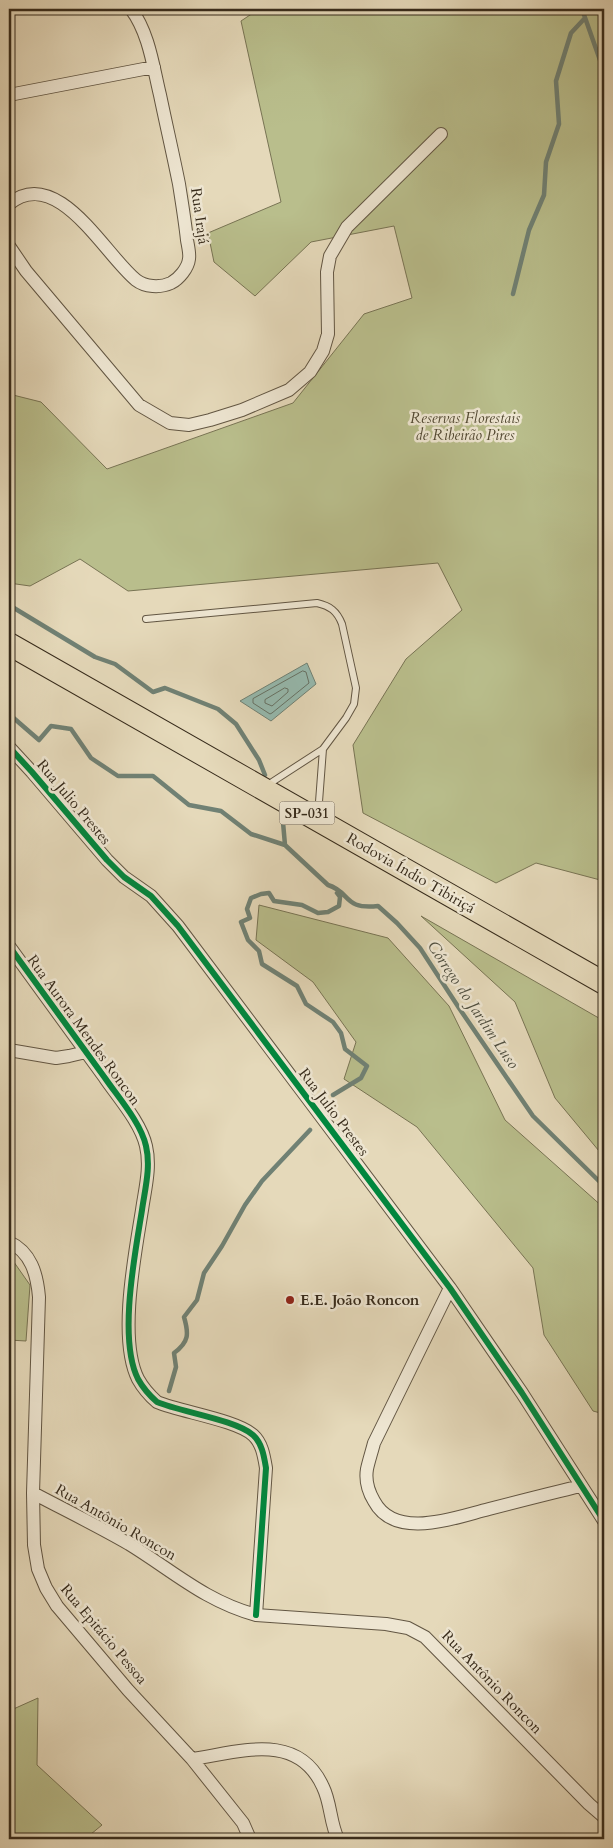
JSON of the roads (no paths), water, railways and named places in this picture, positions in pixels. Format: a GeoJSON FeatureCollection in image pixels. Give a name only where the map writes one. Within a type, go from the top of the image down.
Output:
{"type":"FeatureCollection","features":[{"type":"Feature","properties":{"kind":"highway","name":"Rodovia Índio Tibiriçá"},"geometry":{"type":"LineString","coordinates":[[9,644],[604,983]]}},
{"type":"Feature","properties":{"kind":"street","name":"Rua Irajá"},"geometry":{"type":"LineString","coordinates":[[9,204],[16,198],[32,194],[50,196],[72,211],[136,280],[151,286],[174,282],[184,272],[190,260],[185,214],[154,67],[139,19],[131,9]]}},
{"type":"Feature","properties":{"kind":"street"},"geometry":{"type":"LineString","coordinates":[[9,96],[154,67]]}},
{"type":"Feature","properties":{"kind":"street"},"geometry":{"type":"LineString","coordinates":[[9,246],[26,271],[139,405],[170,423],[189,424],[210,420],[242,410],[289,390],[310,372],[323,351],[328,334],[327,272],[330,256],[347,227],[441,134]]}},
{"type":"Feature","properties":{"kind":"street","name":"Rua Julio Prestes"},"geometry":{"type":"LineString","coordinates":[[9,747],[107,860],[124,877],[151,896],[166,911],[450,1288],[522,1393],[604,1521]]}},
{"type":"Feature","properties":{"kind":"street","name":"Rua Aurora Mendes Roncon"},"geometry":{"type":"LineString","coordinates":[[9,946],[126,1108],[146,1144],[148,1160],[146,1182],[133,1267],[128,1331],[131,1359],[137,1377],[147,1394],[156,1402],[242,1428],[254,1436],[263,1450],[266,1468],[256,1615]]}},
{"type":"Feature","properties":{"kind":"street"},"geometry":{"type":"LineString","coordinates":[[9,1050],[56,1058],[86,1052]]}},
{"type":"Feature","properties":{"kind":"street","name":"Rua Epitácio Pessoa"},"geometry":{"type":"LineString","coordinates":[[9,1242],[18,1246],[31,1262],[37,1278],[39,1297],[33,1493],[34,1545],[38,1569],[46,1588],[57,1606],[128,1690],[192,1759],[243,1823],[250,1839]]}},
{"type":"Feature","properties":{"kind":"street"},"geometry":{"type":"LineString","coordinates":[[450,1288],[374,1443],[367,1470],[368,1490],[376,1505],[387,1517],[404,1523],[422,1524],[450,1519],[582,1486]]}},
{"type":"Feature","properties":{"kind":"street","name":"Rua Antônio Roncon"},"geometry":{"type":"LineString","coordinates":[[33,1493],[128,1544],[210,1598],[236,1610],[256,1615],[386,1624],[408,1628],[425,1637],[604,1818]]}},
{"type":"Feature","properties":{"kind":"street"},"geometry":{"type":"LineString","coordinates":[[192,1759],[261,1749],[281,1750],[299,1757],[314,1770],[324,1788],[338,1839]]}},
{"type":"Feature","properties":{"kind":"lane"},"geometry":{"type":"LineString","coordinates":[[146,619],[317,603],[328,606],[338,614],[342,624],[356,688],[354,704],[346,718],[323,748],[263,788]]}},
{"type":"Feature","properties":{"kind":"lane"},"geometry":{"type":"LineString","coordinates":[[317,819],[323,748]]}},
{"type":"Feature","properties":{"kind":"water"},"geometry":{"type":"Polygon","coordinates":[[[307,663],[316,684],[271,721],[240,701],[307,663]]]}},
{"type":"Feature","properties":{"kind":"waterway"},"geometry":{"type":"LineString","coordinates":[[582,9],[601,63],[604,66]]}},
{"type":"Feature","properties":{"kind":"waterway"},"geometry":{"type":"LineString","coordinates":[[513,294],[529,230],[544,195],[546,162],[559,124],[556,81],[571,33],[585,18]]}},
{"type":"Feature","properties":{"kind":"waterway","name":"Córrego do Jardim Luso"},"geometry":{"type":"LineString","coordinates":[[9,605],[95,657],[115,664],[153,692],[165,688],[218,709],[236,724],[259,760],[265,775]]}},
{"type":"Feature","properties":{"kind":"waterway","name":"Córrego do Jardim Luso"},"geometry":{"type":"LineString","coordinates":[[9,714],[39,740],[51,726],[71,729],[91,758],[118,776],[153,776],[189,805],[221,811],[251,834],[285,845],[328,885],[341,892],[353,903],[367,907],[378,906],[420,948],[533,1116],[604,1186]]}},
{"type":"Feature","properties":{"kind":"waterway"},"geometry":{"type":"LineString","coordinates":[[282,811],[285,845]]}},
{"type":"Feature","properties":{"kind":"waterway"},"geometry":{"type":"LineString","coordinates":[[333,1095],[361,1078],[367,1066],[345,1049],[341,1033],[333,1022],[306,1004],[297,986],[262,964],[259,951],[248,940],[241,922],[250,918],[247,909],[251,898],[261,894],[269,893],[274,901],[302,905],[318,913],[328,912],[339,906],[340,897],[337,893]]}},
{"type":"Feature","properties":{"kind":"waterway"},"geometry":{"type":"LineString","coordinates":[[169,1391],[176,1367],[174,1353],[183,1345],[187,1333],[184,1317],[197,1300],[204,1273],[245,1205],[262,1181],[310,1130]]}},
{"type":"Feature","properties":{"kind":"place","name":"E.E. João Roncon"},"geometry":{"type":"Point","coordinates":[290,1300]}},
{"type":"Feature","properties":{"kind":"park label","name":"Reservas Florestais de Ribeirão Pires"},"geometry":{"type":"Point","coordinates":[465,426]}}]}
